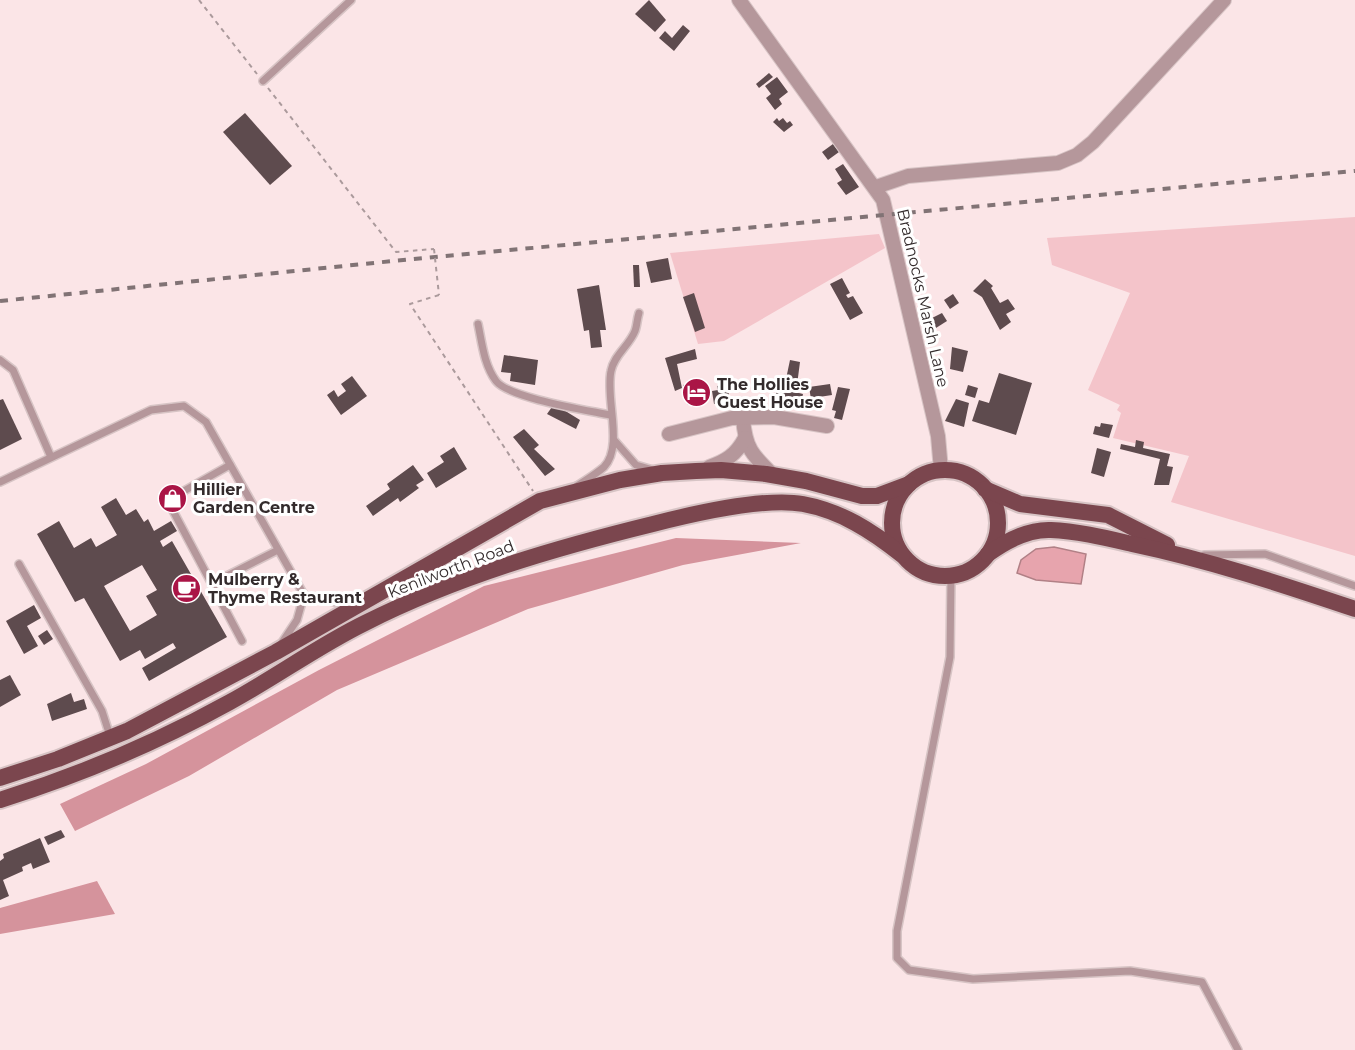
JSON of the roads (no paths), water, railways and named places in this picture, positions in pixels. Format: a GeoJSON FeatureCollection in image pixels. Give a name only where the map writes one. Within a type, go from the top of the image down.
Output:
{"type":"FeatureCollection","features":[{"type":"Feature","properties":{"kind":"highway","name":"Kenilworth Road"},"geometry":{"type":"LineString","coordinates":[[0,778],[111,738],[276,651],[540,501],[571,491],[662,473],[696,471],[721,470],[774,476],[862,496],[877,496],[909,484]]}},
{"type":"Feature","properties":{"kind":"highway"},"geometry":{"type":"LineString","coordinates":[[988,554],[995,538],[998,521],[994,504],[985,489],[973,478],[957,472],[941,470],[924,474],[909,484],[897,500],[892,518],[893,537],[902,555],[915,568],[932,575],[951,576],[978,564],[1004,542],[1022,535],[1049,530],[1104,538],[1186,555],[1355,609]]}},
{"type":"Feature","properties":{"kind":"highway"},"geometry":{"type":"LineString","coordinates":[[985,489],[1020,504],[1108,515],[1186,555]]}},
{"type":"Feature","properties":{"kind":"highway","name":"Kenilworth Road"},"geometry":{"type":"LineString","coordinates":[[0,800],[63,780],[136,750],[230,702],[365,622],[485,572],[576,542],[677,518],[770,503],[802,504],[868,528],[902,555]]}},
{"type":"Feature","properties":{"kind":"street","name":"Bradnocks Marsh Lane"},"geometry":{"type":"LineString","coordinates":[[739,0],[876,187],[886,210],[894,254],[938,436],[941,470]]}},
{"type":"Feature","properties":{"kind":"street"},"geometry":{"type":"LineString","coordinates":[[876,187],[908,176],[1058,163],[1077,155],[1093,142],[1224,0]]}},
{"type":"Feature","properties":{"kind":"street"},"geometry":{"type":"LineString","coordinates":[[669,434],[732,418],[774,417],[827,426]]}},
{"type":"Feature","properties":{"kind":"street"},"geometry":{"type":"LineString","coordinates":[[744,418],[745,438],[752,455],[774,476]]}},
{"type":"Feature","properties":{"kind":"street","name":"Kenilworth Road"},"geometry":{"type":"LineString","coordinates":[[696,471],[727,461],[740,448],[745,438]]}},
{"type":"Feature","properties":{"kind":"lane"},"geometry":{"type":"LineString","coordinates":[[263,81],[351,0]]}},
{"type":"Feature","properties":{"kind":"lane"},"geometry":{"type":"LineString","coordinates":[[571,491],[604,466],[612,453],[614,440],[610,415],[610,372],[614,361],[635,332],[639,313]]}},
{"type":"Feature","properties":{"kind":"lane"},"geometry":{"type":"LineString","coordinates":[[478,324],[485,358],[496,382],[513,393],[610,415]]}},
{"type":"Feature","properties":{"kind":"lane"},"geometry":{"type":"LineString","coordinates":[[0,360],[13,370],[51,457]]}},
{"type":"Feature","properties":{"kind":"lane"},"geometry":{"type":"LineString","coordinates":[[0,482],[151,410],[184,406],[206,422],[304,596],[297,620],[276,651]]}},
{"type":"Feature","properties":{"kind":"lane"},"geometry":{"type":"LineString","coordinates":[[614,440],[636,465],[662,473]]}},
{"type":"Feature","properties":{"kind":"lane"},"geometry":{"type":"LineString","coordinates":[[230,465],[175,496],[171,501],[174,512],[242,641]]}},
{"type":"Feature","properties":{"kind":"lane"},"geometry":{"type":"LineString","coordinates":[[211,584],[278,550]]}},
{"type":"Feature","properties":{"kind":"lane"},"geometry":{"type":"LineString","coordinates":[[1186,555],[1265,554],[1355,586]]}},
{"type":"Feature","properties":{"kind":"lane"},"geometry":{"type":"LineString","coordinates":[[19,564],[102,711],[111,738]]}},
{"type":"Feature","properties":{"kind":"lane"},"geometry":{"type":"LineString","coordinates":[[951,576],[950,657],[897,931],[897,958],[909,970],[973,979],[1130,971],[1202,982],[1238,1050]]}},
{"type":"Feature","properties":{"kind":"lane"},"geometry":{"type":"LineString","coordinates":[[304,596],[334,602],[365,601]]}},
{"type":"Feature","properties":{"kind":"railway"},"geometry":{"type":"LineString","coordinates":[[0,301],[393,261],[1355,171]]}},
{"type":"Feature","properties":{"kind":"place","name":"The Hollies Guest House"},"geometry":{"type":"Point","coordinates":[696,393]}},
{"type":"Feature","properties":{"kind":"place","name":"Hillier Garden Centre"},"geometry":{"type":"Point","coordinates":[172,498]}},
{"type":"Feature","properties":{"kind":"place","name":"Mulberry & Thyme Restaurant"},"geometry":{"type":"Point","coordinates":[187,588]}}]}
